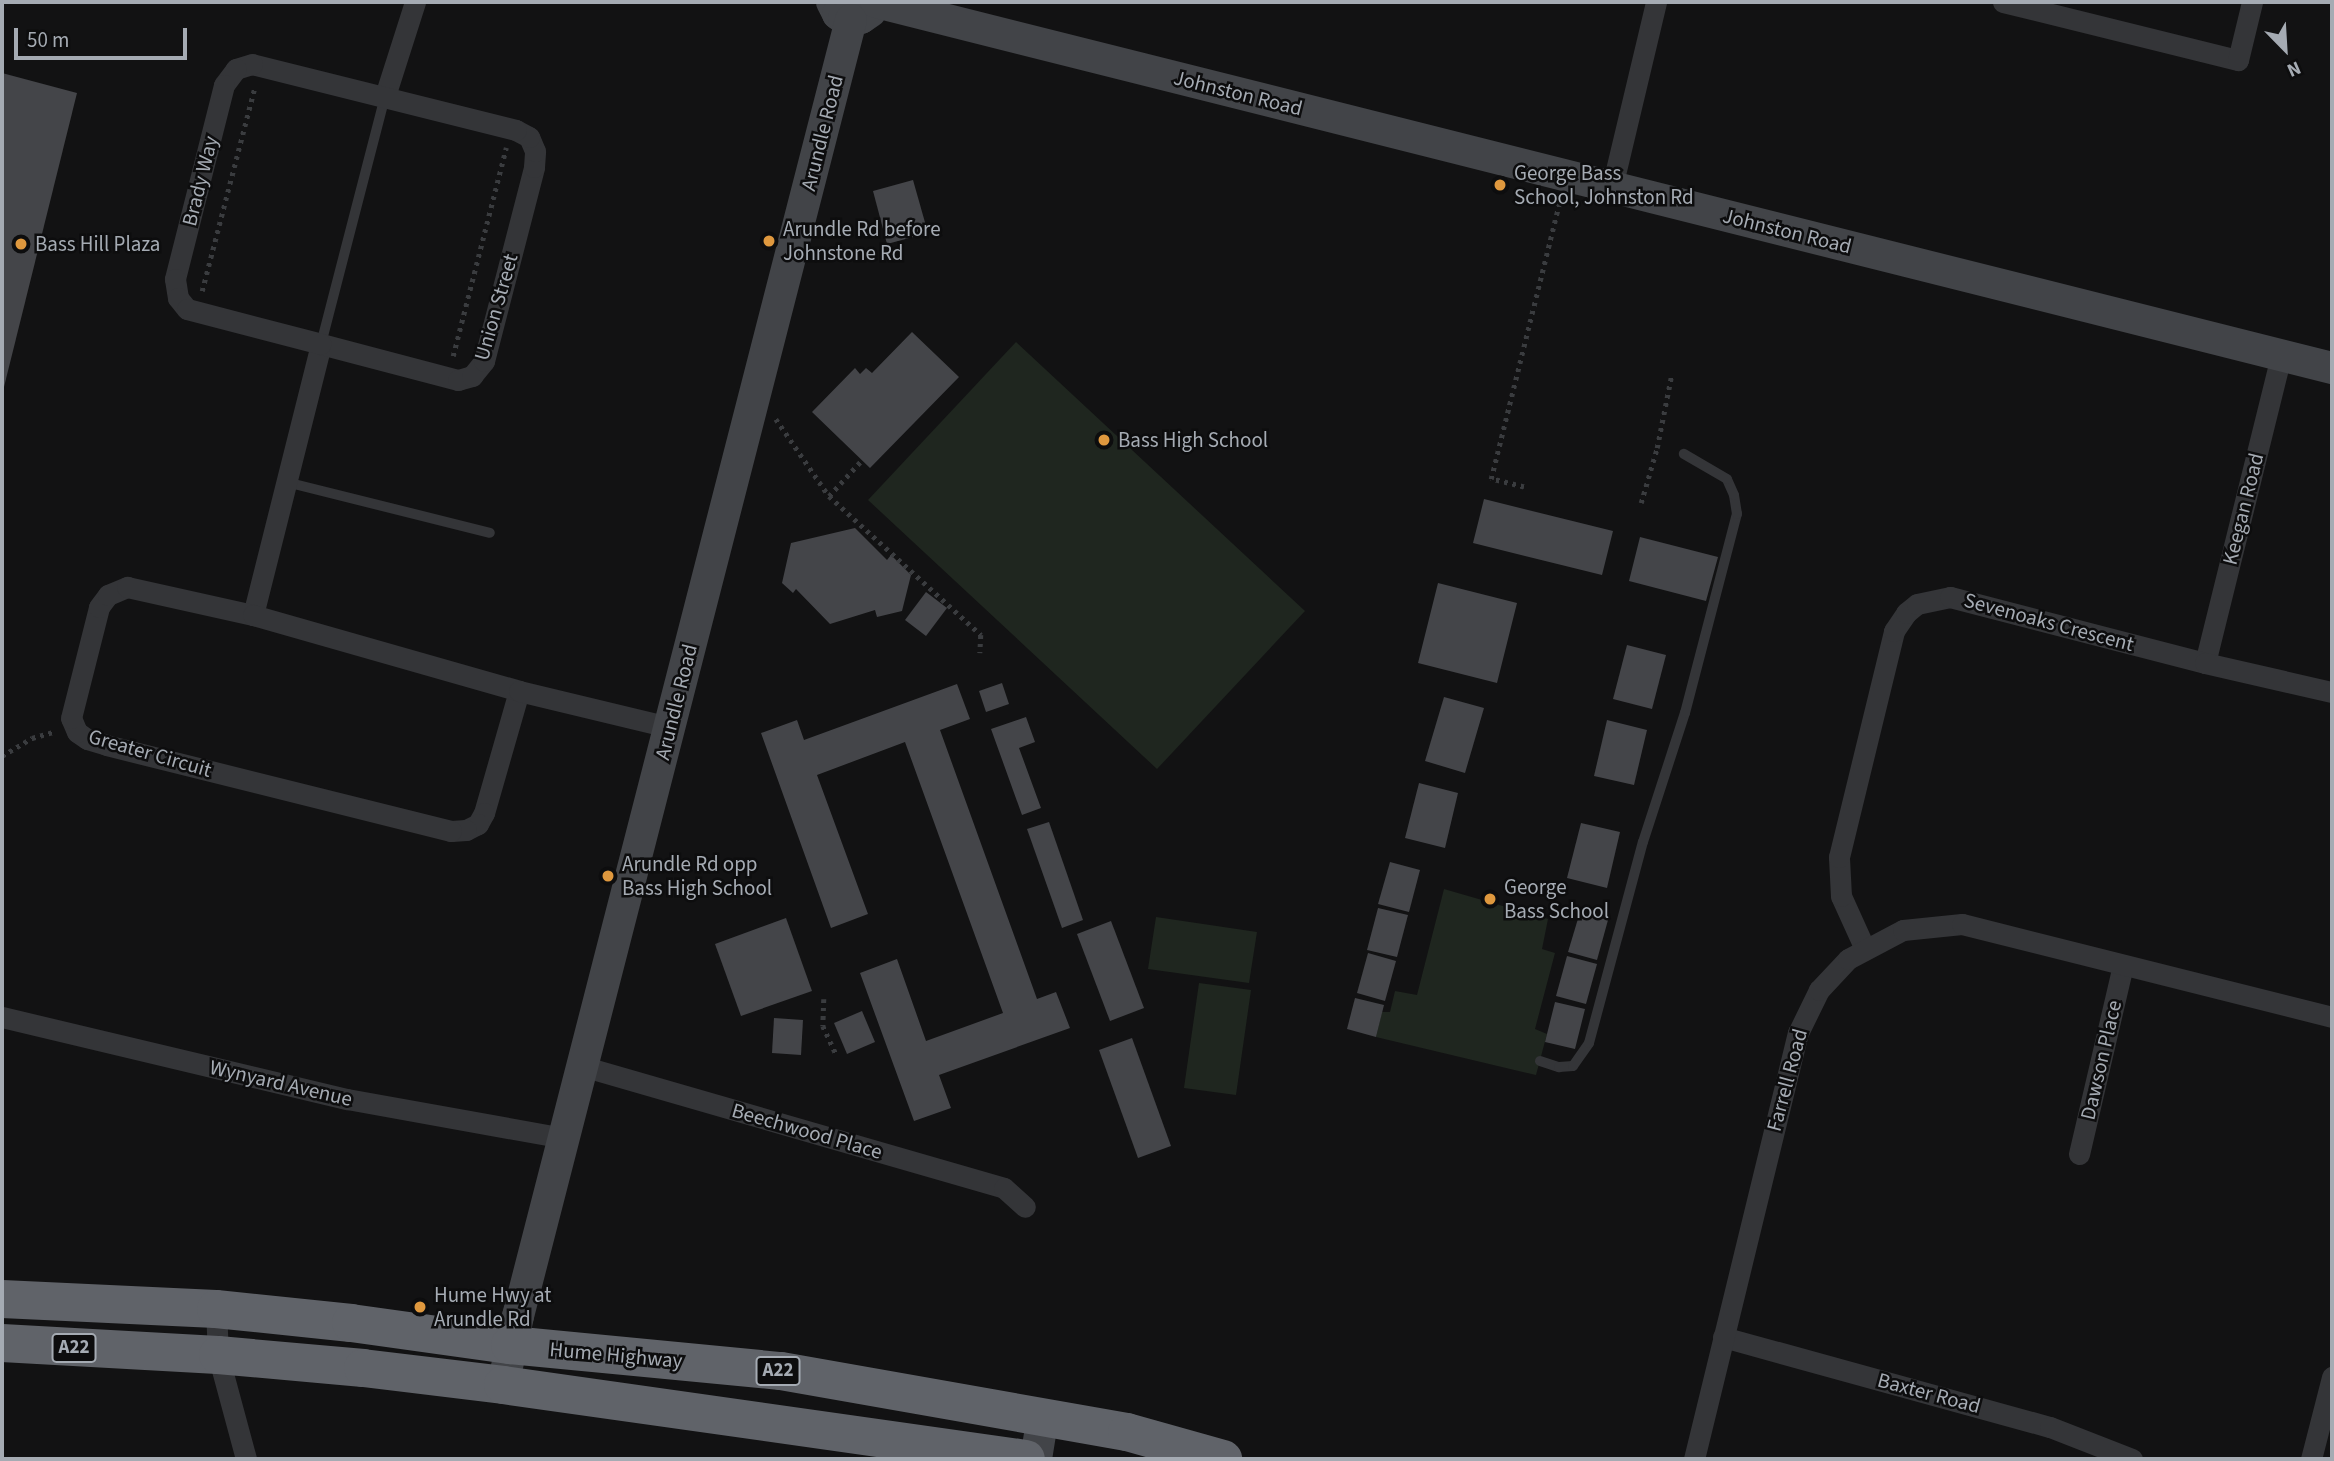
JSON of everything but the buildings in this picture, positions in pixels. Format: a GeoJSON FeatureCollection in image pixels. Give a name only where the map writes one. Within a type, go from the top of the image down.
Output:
{"type":"FeatureCollection","features":[{"type":"Feature","properties":{"kind":"highway","name":"Hume Highway"},"geometry":{"type":"LineString","coordinates":[[2,1298],[216,1309],[351,1323],[510,1345],[781,1371],[1127,1432],[1223,1459]]}},
{"type":"Feature","properties":{"kind":"highway","name":"Hume Highway"},"geometry":{"type":"LineString","coordinates":[[2,1343],[218,1356],[503,1385],[1026,1459]]}},
{"type":"Feature","properties":{"kind":"street"},"geometry":{"type":"LineString","coordinates":[[260,66],[385,96],[415,2]]}},
{"type":"Feature","properties":{"kind":"street"},"geometry":{"type":"LineString","coordinates":[[1612,187],[1657,2]]}},
{"type":"Feature","properties":{"kind":"street"},"geometry":{"type":"LineString","coordinates":[[2003,2],[2238,60],[2252,2]]}},
{"type":"Feature","properties":{"kind":"street","name":"Johnston Road"},"geometry":{"type":"LineString","coordinates":[[859,6],[1566,175],[2332,368]]}},
{"type":"Feature","properties":{"kind":"street","name":"Arundle Road"},"geometry":{"type":"LineString","coordinates":[[503,1385],[510,1345],[756,389],[859,6]]}},
{"type":"Feature","properties":{"kind":"street","name":"Brady Way"},"geometry":{"type":"LineString","coordinates":[[197,312],[187,309],[178,298],[175,279],[224,85],[236,69],[252,64],[260,66]]}},
{"type":"Feature","properties":{"kind":"street","name":"Union Street"},"geometry":{"type":"LineString","coordinates":[[321,344],[458,380],[472,376],[484,361],[534,167],[535,151],[529,137],[511,129],[385,96]]}},
{"type":"Feature","properties":{"kind":"street"},"geometry":{"type":"LineString","coordinates":[[197,312],[321,344],[253,615]]}},
{"type":"Feature","properties":{"kind":"street","name":"Keegan Road"},"geometry":{"type":"LineString","coordinates":[[2205,663],[2281,355]]}},
{"type":"Feature","properties":{"kind":"street","name":"Greater Circuit"},"geometry":{"type":"LineString","coordinates":[[519,691],[484,813],[478,824],[466,830],[450,831],[107,745],[88,739],[71,718],[99,607],[108,595],[127,587],[253,615],[519,691],[669,727]]}},
{"type":"Feature","properties":{"kind":"street","name":"Sevenoaks Crescent"},"geometry":{"type":"LineString","coordinates":[[1865,949],[1841,896],[1839,857],[1894,631],[1906,612],[1928,599],[1950,597],[2205,663],[2332,692]]}},
{"type":"Feature","properties":{"kind":"street","name":"Farrell Road"},"geometry":{"type":"LineString","coordinates":[[1694,1459],[1798,1033],[1819,990],[1848,960],[1903,930],[1962,924],[2332,1017]]}},
{"type":"Feature","properties":{"kind":"street","name":"Dawson Place"},"geometry":{"type":"LineString","coordinates":[[2079,1154],[2123,965]]}},
{"type":"Feature","properties":{"kind":"street","name":"Wynyard Avenue"},"geometry":{"type":"LineString","coordinates":[[2,1017],[347,1099],[563,1138]]}},
{"type":"Feature","properties":{"kind":"street","name":"Beechwood Place"},"geometry":{"type":"LineString","coordinates":[[582,1066],[1004,1188],[1026,1207]]}},
{"type":"Feature","properties":{"kind":"street"},"geometry":{"type":"LineString","coordinates":[[216,1309],[218,1356],[246,1459]]}},
{"type":"Feature","properties":{"kind":"street","name":"Baxter Road"},"geometry":{"type":"LineString","coordinates":[[1723,1337],[2050,1427],[2132,1459]]}},
{"type":"Feature","properties":{"kind":"street"},"geometry":{"type":"LineString","coordinates":[[2311,1459],[2332,1377]]}},
{"type":"Feature","properties":{"kind":"street"},"geometry":{"type":"LineString","coordinates":[[1036,1459],[1043,1416]]}},
{"type":"Feature","properties":{"kind":"lane"},"geometry":{"type":"LineString","coordinates":[[321,344],[385,96]]}},
{"type":"Feature","properties":{"kind":"lane"},"geometry":{"type":"LineString","coordinates":[[1540,1061],[1559,1067],[1573,1066],[1589,1043],[1643,842],[1698,664],[1737,514],[1734,495],[1727,479],[1684,454]]}},
{"type":"Feature","properties":{"kind":"lane"},"geometry":{"type":"LineString","coordinates":[[286,482],[489,533]]}},
{"type":"Feature","properties":{"kind":"path"},"geometry":{"type":"LineString","coordinates":[[197,312],[260,66]]}},
{"type":"Feature","properties":{"kind":"path"},"geometry":{"type":"LineString","coordinates":[[447,377],[511,129]]}},
{"type":"Feature","properties":{"kind":"path"},"geometry":{"type":"LineString","coordinates":[[1524,486],[1490,479],[1566,175]]}},
{"type":"Feature","properties":{"kind":"path"},"geometry":{"type":"LineString","coordinates":[[1641,503],[1657,448],[1671,377]]}},
{"type":"Feature","properties":{"kind":"path"},"geometry":{"type":"LineString","coordinates":[[756,389],[829,496],[981,635],[980,653]]}},
{"type":"Feature","properties":{"kind":"path"},"geometry":{"type":"LineString","coordinates":[[829,496],[860,462]]}},
{"type":"Feature","properties":{"kind":"path"},"geometry":{"type":"LineString","coordinates":[[2,756],[32,738],[74,725]]}},
{"type":"Feature","properties":{"kind":"path"},"geometry":{"type":"LineString","coordinates":[[824,999],[824,1026],[837,1056]]}},
{"type":"Feature","properties":{"kind":"shaded area"},"geometry":{"type":"Polygon","coordinates":[[[1016,342],[1305,611],[1157,769],[868,500],[1016,342]]]}},
{"type":"Feature","properties":{"kind":"shaded area"},"geometry":{"type":"Polygon","coordinates":[[[1444,889],[1548,919],[1542,949],[1555,953],[1535,1029],[1547,1034],[1536,1075],[1376,1037],[1382,1012],[1390,1012],[1395,991],[1417,995],[1444,889]]]}},
{"type":"Feature","properties":{"kind":"shaded area"},"geometry":{"type":"Polygon","coordinates":[[[1156,917],[1257,932],[1249,983],[1148,969],[1156,917]]]}},
{"type":"Feature","properties":{"kind":"shaded area"},"geometry":{"type":"Polygon","coordinates":[[[1199,983],[1251,990],[1236,1095],[1184,1088],[1199,983]]]}},
{"type":"Feature","properties":{"kind":"place","name":"George Bass School, Johnston Rd"},"geometry":{"type":"Point","coordinates":[1500,185]}},
{"type":"Feature","properties":{"kind":"place","name":"Arundle Rd before Johnstone Rd"},"geometry":{"type":"Point","coordinates":[769,241]}},
{"type":"Feature","properties":{"kind":"place","name":"Bass Hill Plaza"},"geometry":{"type":"Point","coordinates":[21,244]}},
{"type":"Feature","properties":{"kind":"place","name":"Bass High School"},"geometry":{"type":"Point","coordinates":[1104,440]}},
{"type":"Feature","properties":{"kind":"place","name":"Arundle Rd opp Bass High School"},"geometry":{"type":"Point","coordinates":[608,876]}},
{"type":"Feature","properties":{"kind":"place","name":"George Bass School"},"geometry":{"type":"Point","coordinates":[1490,899]}},
{"type":"Feature","properties":{"kind":"place","name":"Hume Hwy at Arundle Rd"},"geometry":{"type":"Point","coordinates":[420,1307]}}]}
